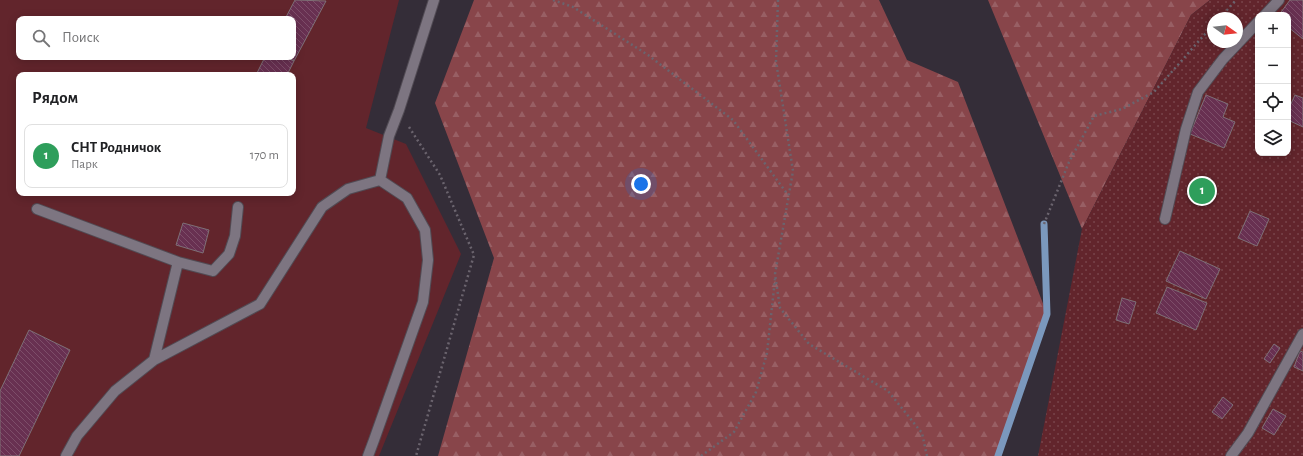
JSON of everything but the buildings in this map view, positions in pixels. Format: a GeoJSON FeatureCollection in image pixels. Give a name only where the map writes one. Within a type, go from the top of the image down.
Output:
{"type":"FeatureCollection","features":[{"type":"Feature","properties":{"kind":"street"},"geometry":{"type":"LineString","coordinates":[[380,180],[389,136],[399,110],[434,0]]}},
{"type":"Feature","properties":{"kind":"street"},"geometry":{"type":"LineString","coordinates":[[1268,12],[1279,0]]}},
{"type":"Feature","properties":{"kind":"street"},"geometry":{"type":"LineString","coordinates":[[1165,218],[1186,129],[1198,92],[1223,59],[1255,25]]}},
{"type":"Feature","properties":{"kind":"street"},"geometry":{"type":"LineString","coordinates":[[66,456],[77,436],[115,391],[154,360],[260,304],[322,207],[348,188],[380,180],[407,198],[425,230],[428,260],[423,302],[368,456]]}},
{"type":"Feature","properties":{"kind":"street"},"geometry":{"type":"LineString","coordinates":[[37,209],[178,262],[213,270],[229,254],[236,236],[238,207]]}},
{"type":"Feature","properties":{"kind":"street"},"geometry":{"type":"LineString","coordinates":[[154,360],[178,262]]}},
{"type":"Feature","properties":{"kind":"street"},"geometry":{"type":"LineString","coordinates":[[1231,456],[1248,432],[1303,334]]}},
{"type":"Feature","properties":{"kind":"path"},"geometry":{"type":"LineString","coordinates":[[553,0],[573,7],[648,55],[733,120],[789,195]]}},
{"type":"Feature","properties":{"kind":"path"},"geometry":{"type":"LineString","coordinates":[[701,456],[734,432],[756,392],[767,353],[775,274],[793,171],[776,61],[778,0]]}},
{"type":"Feature","properties":{"kind":"path"},"geometry":{"type":"LineString","coordinates":[[1225,12],[1236,0]]}},
{"type":"Feature","properties":{"kind":"path"},"geometry":{"type":"LineString","coordinates":[[1044,224],[1069,162],[1094,116],[1122,109],[1154,92],[1207,33]]}},
{"type":"Feature","properties":{"kind":"path"},"geometry":{"type":"LineString","coordinates":[[775,274],[780,308],[809,344],[888,392],[922,433],[927,456]]}},
{"type":"Feature","properties":{"kind":"green space"},"geometry":{"type":"Polygon","coordinates":[[[474,0],[879,0],[907,60],[958,82],[1047,314],[998,456],[438,456],[494,258],[435,103],[474,0]]]}},
{"type":"Feature","properties":{"kind":"green space"},"geometry":{"type":"Polygon","coordinates":[[[988,0],[1210,0],[1191,15],[1082,229],[988,0]]]}},
{"type":"Feature","properties":{"kind":"shaded area"},"geometry":{"type":"Polygon","coordinates":[[[0,0],[399,0],[366,128],[406,144],[461,254],[379,456],[0,456],[0,0]]]}},
{"type":"Feature","properties":{"kind":"shaded area"},"geometry":{"type":"Polygon","coordinates":[[[1210,0],[1303,0],[1303,456],[1038,456],[1082,229],[1191,15],[1210,0]]]}},
{"type":"Feature","properties":{"kind":"waterway"},"geometry":{"type":"LineString","coordinates":[[998,456],[1047,314],[1044,224]]}},
{"type":"Feature","properties":{"kind":"place","name":"СНТ Родничок"},"geometry":{"type":"Point","coordinates":[1202,191]}}]}
